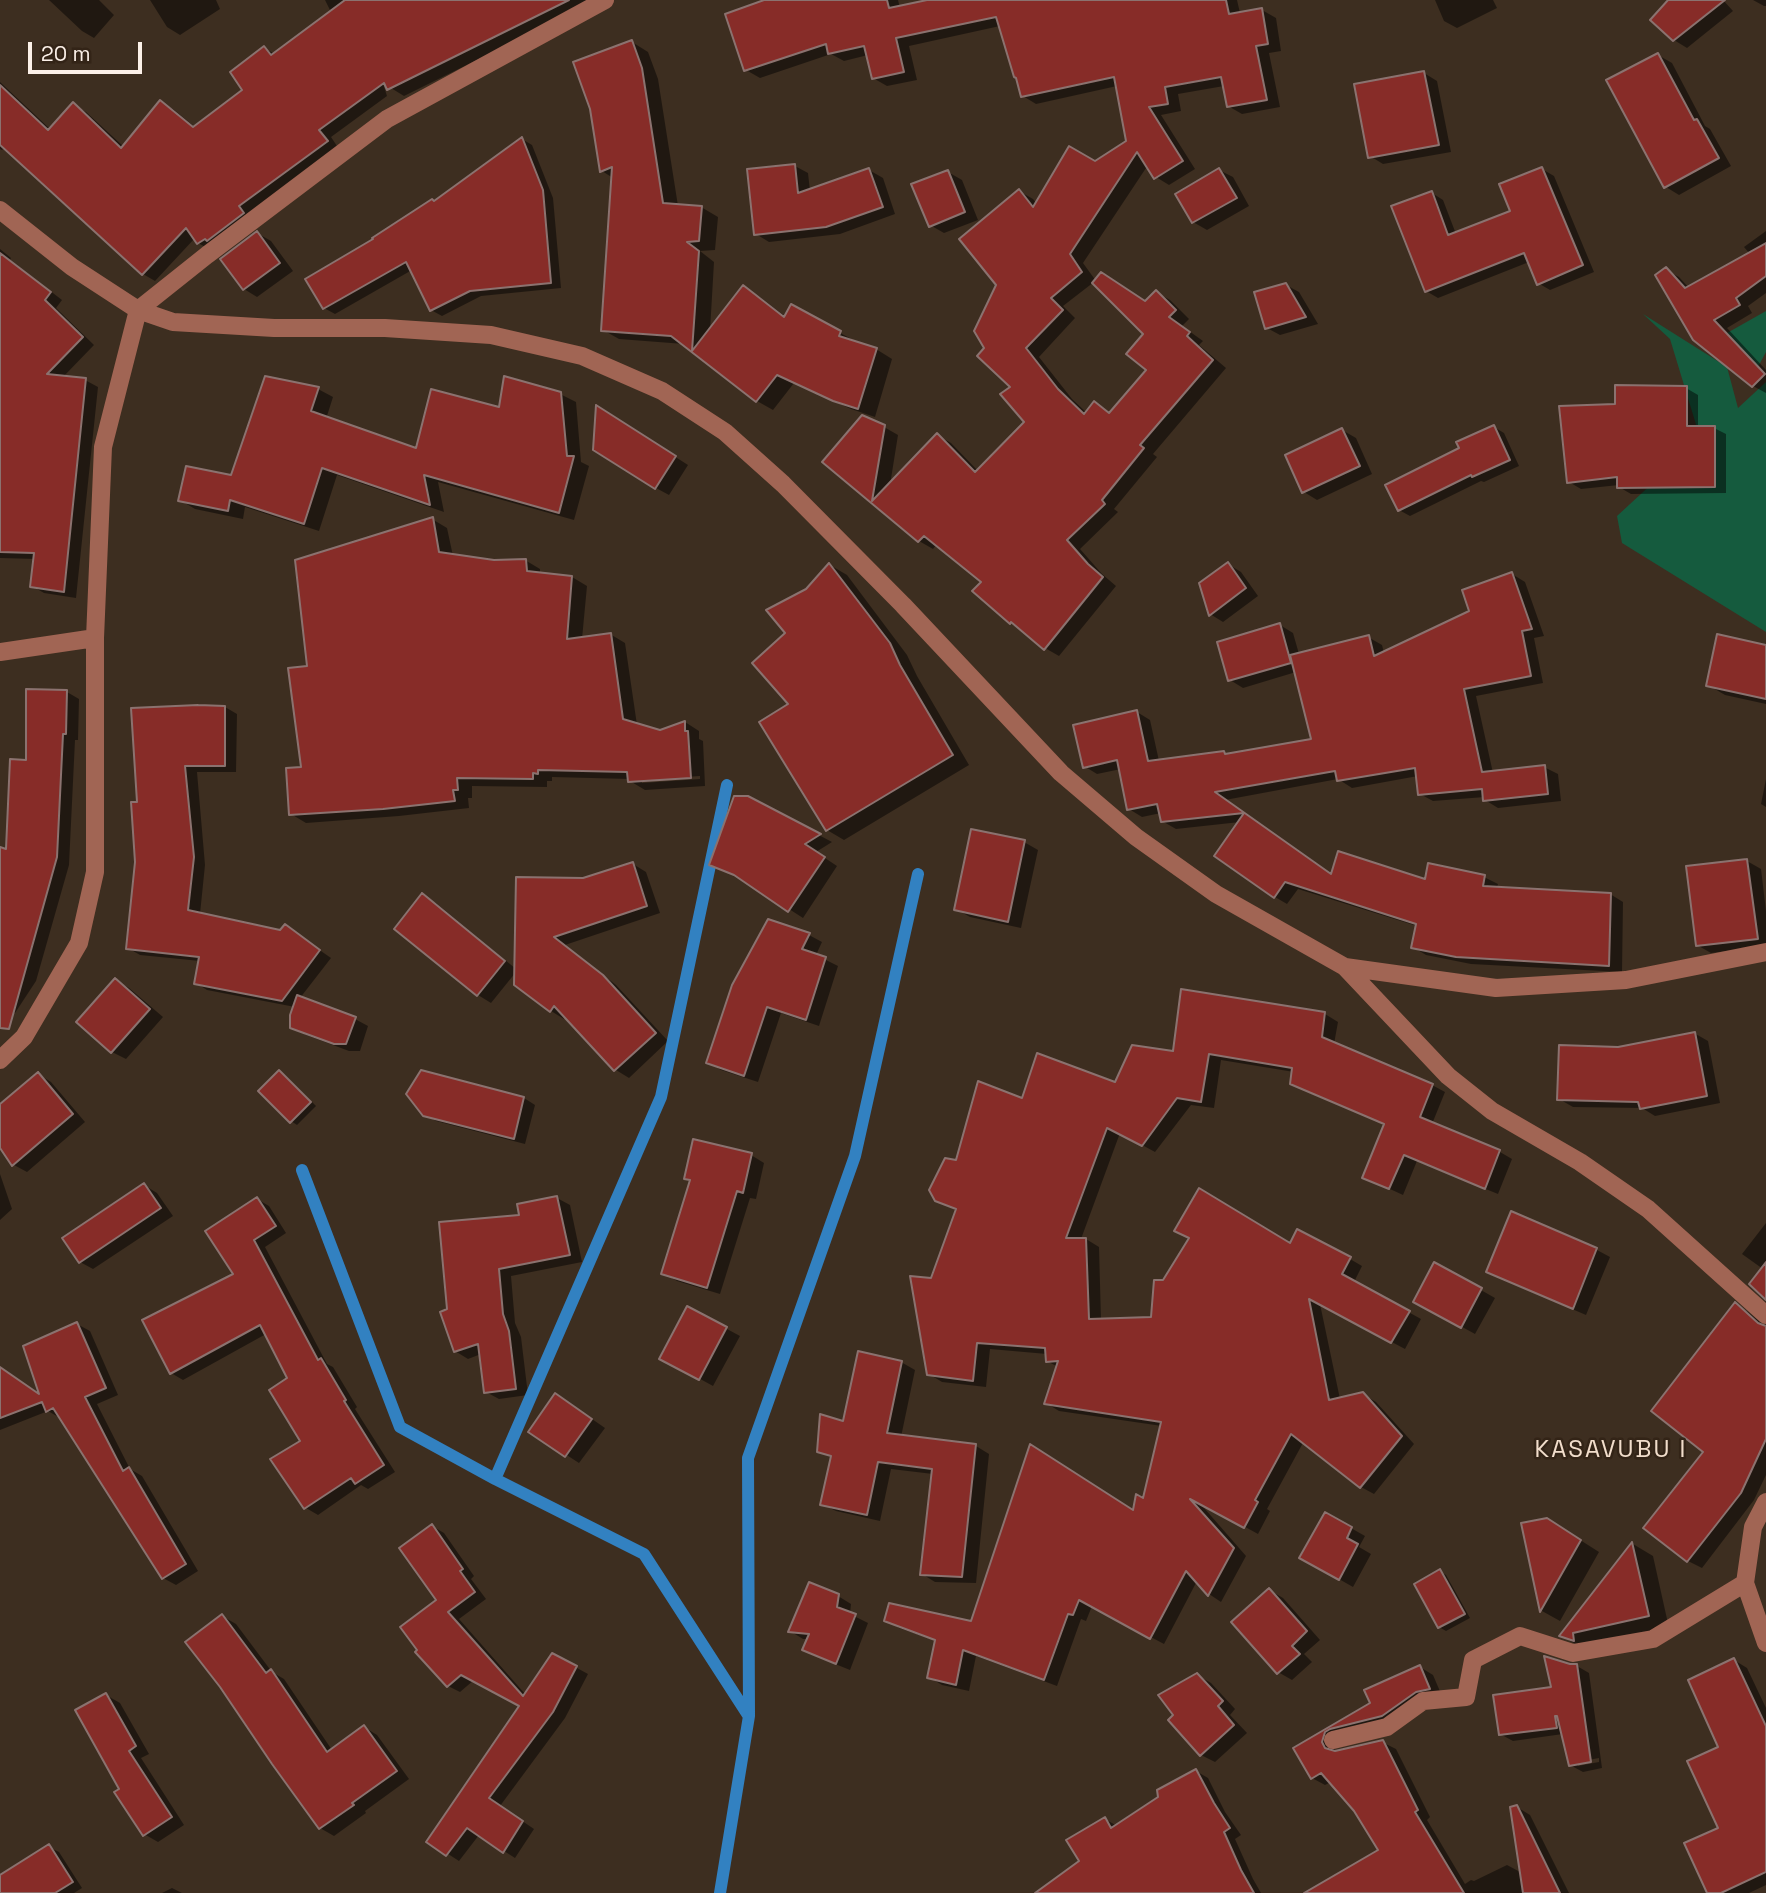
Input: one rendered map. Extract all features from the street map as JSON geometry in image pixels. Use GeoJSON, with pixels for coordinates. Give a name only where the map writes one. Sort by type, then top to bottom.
{"type":"FeatureCollection","features":[{"type":"Feature","properties":{"kind":"street"},"geometry":{"type":"LineString","coordinates":[[0,1060],[24,1037],[79,943],[95,872],[95,638],[103,447],[138,310],[387,119],[605,0]]}},
{"type":"Feature","properties":{"kind":"street"},"geometry":{"type":"LineString","coordinates":[[0,210],[72,267],[138,310],[173,322],[274,328],[385,328],[491,335],[582,356],[662,391],[725,432],[783,484],[903,605],[1061,773],[1136,836],[1216,894],[1345,967],[1448,1076],[1492,1111],[1580,1162],[1648,1209],[1766,1315]]}},
{"type":"Feature","properties":{"kind":"street"},"geometry":{"type":"LineString","coordinates":[[0,652],[95,638]]}},
{"type":"Feature","properties":{"kind":"street"},"geometry":{"type":"LineString","coordinates":[[1345,967],[1496,988],[1626,980],[1766,951]]}},
{"type":"Feature","properties":{"kind":"street"},"geometry":{"type":"LineString","coordinates":[[1766,1502],[1753,1527],[1745,1583],[1766,1643]]}},
{"type":"Feature","properties":{"kind":"street"},"geometry":{"type":"LineString","coordinates":[[1333,1740],[1387,1727],[1423,1701],[1466,1697],[1473,1660],[1520,1636],[1573,1653],[1653,1639],[1745,1583]]}},
{"type":"Feature","properties":{"kind":"green space"},"geometry":{"type":"Polygon","coordinates":[[[1766,311],[1766,352],[1751,373],[1727,333],[1766,311]]]}},
{"type":"Feature","properties":{"kind":"green space"},"geometry":{"type":"Polygon","coordinates":[[[1643,314],[1727,367],[1738,408],[1766,382],[1766,632],[1622,543],[1617,516],[1656,480],[1715,487],[1670,339],[1643,314]]]}},
{"type":"Feature","properties":{"kind":"building"},"geometry":{"type":"Polygon","coordinates":[[[345,0],[569,0],[387,90],[384,83],[319,130],[328,141],[239,206],[244,213],[207,241],[205,239],[197,244],[186,228],[142,275],[0,145],[0,85],[48,130],[73,102],[121,148],[160,100],[193,127],[242,90],[230,72],[264,46],[271,55],[345,0]]]}},
{"type":"Feature","properties":{"kind":"building"},"geometry":{"type":"Polygon","coordinates":[[[764,0],[887,0],[889,8],[927,0],[1226,0],[1229,14],[1262,8],[1268,44],[1256,46],[1267,100],[1227,107],[1221,77],[1165,87],[1168,104],[1149,107],[1183,161],[1154,179],[1137,152],[1070,254],[1082,272],[1051,298],[1063,310],[1026,348],[1058,389],[1084,414],[1094,401],[1109,413],[1146,370],[1126,354],[1143,334],[1092,283],[1101,272],[1145,301],[1156,290],[1176,310],[1169,317],[1190,332],[1187,336],[1213,360],[1140,445],[1144,448],[1102,500],[1105,504],[1067,540],[1103,577],[1044,650],[972,591],[981,582],[924,536],[918,542],[822,462],[862,415],[885,425],[872,501],[937,433],[975,472],[1024,422],[1000,394],[1010,387],[977,356],[984,348],[974,331],[996,285],[959,239],[1019,189],[1033,207],[1069,146],[1095,161],[1126,141],[1114,77],[1021,97],[996,17],[896,38],[904,72],[872,79],[864,46],[828,54],[826,44],[744,71],[725,14],[764,0]]]}},
{"type":"Feature","properties":{"kind":"building"},"geometry":{"type":"Polygon","coordinates":[[[1668,0],[1725,0],[1673,41],[1650,20],[1668,0]]]}},
{"type":"Feature","properties":{"kind":"building"},"geometry":{"type":"Polygon","coordinates":[[[632,40],[642,68],[663,203],[702,206],[699,241],[687,242],[699,251],[692,351],[743,285],[784,317],[791,304],[841,331],[839,336],[877,348],[858,409],[833,401],[777,375],[756,402],[671,336],[601,331],[612,167],[600,172],[590,109],[573,62],[632,40]]]}},
{"type":"Feature","properties":{"kind":"building"},"geometry":{"type":"Polygon","coordinates":[[[1658,53],[1694,120],[1697,119],[1719,158],[1664,188],[1606,80],[1658,53]]]}},
{"type":"Feature","properties":{"kind":"building"},"geometry":{"type":"Polygon","coordinates":[[[1424,71],[1439,145],[1368,158],[1354,84],[1424,71]]]}},
{"type":"Feature","properties":{"kind":"building"},"geometry":{"type":"Polygon","coordinates":[[[522,137],[543,190],[551,283],[470,291],[430,311],[406,262],[323,309],[305,279],[373,239],[432,199],[434,201],[522,137]]]}},
{"type":"Feature","properties":{"kind":"building"},"geometry":{"type":"Polygon","coordinates":[[[795,164],[798,193],[869,168],[883,207],[826,227],[754,235],[747,169],[795,164]]]}},
{"type":"Feature","properties":{"kind":"building"},"geometry":{"type":"Polygon","coordinates":[[[1542,167],[1583,265],[1537,285],[1524,253],[1425,292],[1391,206],[1432,191],[1448,235],[1510,211],[1499,184],[1542,167]]]}},
{"type":"Feature","properties":{"kind":"building"},"geometry":{"type":"Polygon","coordinates":[[[1219,168],[1237,198],[1192,223],[1175,194],[1219,168]]]}},
{"type":"Feature","properties":{"kind":"building"},"geometry":{"type":"Polygon","coordinates":[[[948,170],[965,212],[929,227],[911,184],[948,170]]]}},
{"type":"Feature","properties":{"kind":"building"},"geometry":{"type":"Polygon","coordinates":[[[257,231],[280,263],[243,290],[220,259],[257,231]]]}},
{"type":"Feature","properties":{"kind":"building"},"geometry":{"type":"Polygon","coordinates":[[[1766,243],[1766,276],[1736,298],[1740,305],[1714,320],[1765,374],[1752,387],[1693,340],[1655,275],[1666,267],[1685,288],[1766,243]]]}},
{"type":"Feature","properties":{"kind":"building"},"geometry":{"type":"Polygon","coordinates":[[[0,253],[51,292],[45,300],[83,337],[47,374],[86,378],[64,592],[30,587],[34,553],[0,552],[0,253]]]}},
{"type":"Feature","properties":{"kind":"building"},"geometry":{"type":"Polygon","coordinates":[[[1286,283],[1306,317],[1265,329],[1254,292],[1286,283]]]}},
{"type":"Feature","properties":{"kind":"building"},"geometry":{"type":"Polygon","coordinates":[[[265,376],[319,387],[311,411],[416,448],[431,389],[499,407],[504,376],[561,392],[567,456],[574,456],[559,513],[424,475],[430,505],[322,468],[304,524],[230,500],[228,511],[178,501],[186,466],[231,475],[265,376]]]}},
{"type":"Feature","properties":{"kind":"building"},"geometry":{"type":"Polygon","coordinates":[[[1615,385],[1687,386],[1687,426],[1715,426],[1715,487],[1617,488],[1617,477],[1567,483],[1559,406],[1615,404],[1615,385]]]}},
{"type":"Feature","properties":{"kind":"building"},"geometry":{"type":"Polygon","coordinates":[[[596,405],[676,456],[655,489],[593,450],[596,405]]]}},
{"type":"Feature","properties":{"kind":"building"},"geometry":{"type":"Polygon","coordinates":[[[1494,425],[1510,460],[1472,477],[1471,475],[1398,511],[1385,485],[1459,448],[1456,442],[1494,425]]]}},
{"type":"Feature","properties":{"kind":"building"},"geometry":{"type":"Polygon","coordinates":[[[1342,428],[1360,466],[1302,493],[1285,455],[1342,428]]]}},
{"type":"Feature","properties":{"kind":"building"},"geometry":{"type":"Polygon","coordinates":[[[433,517],[439,552],[494,560],[526,559],[527,571],[572,576],[567,639],[611,633],[623,719],[660,730],[685,721],[691,778],[628,782],[627,772],[538,770],[538,774],[533,773],[533,779],[457,778],[458,790],[453,790],[455,801],[289,815],[286,768],[301,767],[288,668],[307,666],[295,560],[433,517]]]}},
{"type":"Feature","properties":{"kind":"building"},"geometry":{"type":"Polygon","coordinates":[[[1228,562],[1246,588],[1209,616],[1199,583],[1228,562]]]}},
{"type":"Feature","properties":{"kind":"building"},"geometry":{"type":"Polygon","coordinates":[[[829,563],[890,643],[953,755],[826,831],[759,722],[788,704],[752,663],[785,633],[766,610],[806,589],[829,563]]]}},
{"type":"Feature","properties":{"kind":"building"},"geometry":{"type":"Polygon","coordinates":[[[1512,572],[1532,629],[1522,631],[1531,676],[1464,689],[1482,772],[1545,765],[1548,794],[1483,801],[1482,789],[1418,795],[1415,768],[1337,781],[1335,771],[1215,792],[1331,874],[1338,851],[1425,879],[1428,863],[1485,875],[1483,886],[1611,893],[1609,966],[1456,957],[1411,948],[1416,924],[1285,882],[1274,898],[1214,856],[1244,813],[1161,822],[1157,804],[1127,810],[1117,760],[1083,768],[1073,725],[1137,710],[1148,761],[1224,751],[1225,754],[1311,739],[1290,655],[1369,635],[1374,656],[1469,611],[1462,590],[1512,572]]]}},
{"type":"Feature","properties":{"kind":"building"},"geometry":{"type":"Polygon","coordinates":[[[1280,623],[1291,663],[1228,681],[1217,642],[1280,623]]]}},
{"type":"Feature","properties":{"kind":"building"},"geometry":{"type":"Polygon","coordinates":[[[1717,634],[1766,645],[1766,699],[1706,686],[1717,634]]]}},
{"type":"Feature","properties":{"kind":"building"},"geometry":{"type":"Polygon","coordinates":[[[26,689],[67,690],[66,734],[63,734],[57,857],[9,1029],[0,1028],[0,847],[6,849],[10,759],[26,760],[26,689]]]}},
{"type":"Feature","properties":{"kind":"building"},"geometry":{"type":"Polygon","coordinates":[[[225,706],[225,766],[185,766],[194,857],[188,910],[280,930],[285,924],[320,950],[282,1001],[194,984],[199,957],[126,949],[135,862],[131,802],[137,802],[131,708],[225,706]]]}},
{"type":"Feature","properties":{"kind":"building"},"geometry":{"type":"Polygon","coordinates":[[[734,796],[748,796],[821,834],[805,844],[825,857],[788,912],[734,875],[709,865],[734,796]]]}},
{"type":"Feature","properties":{"kind":"building"},"geometry":{"type":"Polygon","coordinates":[[[971,829],[1025,840],[1008,922],[954,910],[971,829]]]}},
{"type":"Feature","properties":{"kind":"building"},"geometry":{"type":"Polygon","coordinates":[[[1747,859],[1758,939],[1696,946],[1686,866],[1747,859]]]}},
{"type":"Feature","properties":{"kind":"building"},"geometry":{"type":"Polygon","coordinates":[[[633,862],[647,906],[554,937],[603,975],[656,1033],[614,1071],[554,1006],[550,1012],[514,985],[516,877],[583,878],[633,862]]]}},
{"type":"Feature","properties":{"kind":"building"},"geometry":{"type":"Polygon","coordinates":[[[422,893],[505,961],[477,996],[394,929],[422,893]]]}},
{"type":"Feature","properties":{"kind":"building"},"geometry":{"type":"Polygon","coordinates":[[[768,919],[810,933],[802,949],[826,957],[806,1020],[767,1007],[744,1076],[706,1063],[732,985],[768,919]]]}},
{"type":"Feature","properties":{"kind":"building"},"geometry":{"type":"Polygon","coordinates":[[[115,978],[150,1009],[111,1053],[76,1022],[115,978]]]}},
{"type":"Feature","properties":{"kind":"building"},"geometry":{"type":"Polygon","coordinates":[[[1181,989],[1325,1012],[1322,1037],[1433,1084],[1420,1117],[1500,1150],[1485,1189],[1404,1155],[1389,1189],[1362,1178],[1384,1124],[1290,1084],[1292,1068],[1209,1054],[1201,1102],[1177,1098],[1142,1146],[1107,1128],[1066,1238],[1086,1238],[1089,1319],[1151,1317],[1154,1280],[1163,1280],[1189,1238],[1174,1231],[1199,1188],[1290,1243],[1297,1229],[1351,1257],[1342,1274],[1410,1311],[1391,1343],[1309,1299],[1329,1400],[1363,1392],[1402,1436],[1360,1488],[1291,1434],[1255,1500],[1258,1502],[1244,1528],[1190,1499],[1234,1548],[1208,1596],[1186,1571],[1150,1639],[1079,1600],[1073,1615],[1068,1614],[1044,1680],[963,1650],[956,1685],[927,1678],[935,1640],[884,1621],[889,1603],[971,1621],[1030,1444],[1133,1510],[1136,1494],[1143,1498],[1161,1422],[1044,1404],[1058,1361],[1046,1362],[1045,1348],[977,1343],[973,1381],[927,1375],[910,1276],[931,1278],[956,1209],[935,1201],[929,1190],[945,1158],[956,1160],[978,1081],[1022,1098],[1037,1053],[1115,1082],[1132,1045],[1173,1051],[1181,989]]]}},
{"type":"Feature","properties":{"kind":"building"},"geometry":{"type":"Polygon","coordinates":[[[297,995],[356,1017],[346,1044],[334,1044],[290,1028],[290,1015],[297,995]]]}},
{"type":"Feature","properties":{"kind":"building"},"geometry":{"type":"Polygon","coordinates":[[[1695,1032],[1707,1096],[1640,1109],[1638,1102],[1557,1100],[1559,1045],[1618,1047],[1695,1032]]]}},
{"type":"Feature","properties":{"kind":"building"},"geometry":{"type":"Polygon","coordinates":[[[279,1070],[311,1102],[290,1123],[258,1091],[279,1070]]]}},
{"type":"Feature","properties":{"kind":"building"},"geometry":{"type":"Polygon","coordinates":[[[421,1070],[524,1097],[514,1139],[423,1116],[406,1094],[421,1070]]]}},
{"type":"Feature","properties":{"kind":"building"},"geometry":{"type":"Polygon","coordinates":[[[38,1072],[73,1114],[12,1166],[0,1148],[0,1104],[38,1072]]]}},
{"type":"Feature","properties":{"kind":"building"},"geometry":{"type":"Polygon","coordinates":[[[693,1139],[752,1153],[743,1193],[737,1191],[707,1288],[661,1274],[690,1180],[684,1179],[693,1139]]]}},
{"type":"Feature","properties":{"kind":"building"},"geometry":{"type":"Polygon","coordinates":[[[144,1183],[161,1208],[79,1263],[62,1238],[144,1183]]]}},
{"type":"Feature","properties":{"kind":"building"},"geometry":{"type":"Polygon","coordinates":[[[557,1196],[570,1255],[499,1269],[503,1314],[509,1331],[516,1389],[484,1393],[478,1344],[454,1352],[440,1312],[447,1309],[439,1222],[519,1215],[517,1204],[557,1196]]]}},
{"type":"Feature","properties":{"kind":"building"},"geometry":{"type":"Polygon","coordinates":[[[257,1197],[276,1226],[254,1240],[318,1360],[321,1358],[384,1465],[355,1484],[351,1478],[304,1509],[270,1459],[300,1441],[269,1390],[287,1378],[260,1325],[170,1374],[142,1320],[233,1274],[205,1231],[257,1197]]]}},
{"type":"Feature","properties":{"kind":"building"},"geometry":{"type":"Polygon","coordinates":[[[1511,1211],[1597,1248],[1573,1309],[1486,1272],[1511,1211]]]}},
{"type":"Feature","properties":{"kind":"building"},"geometry":{"type":"Polygon","coordinates":[[[1434,1262],[1482,1288],[1461,1328],[1413,1302],[1434,1262]]]}},
{"type":"Feature","properties":{"kind":"building"},"geometry":{"type":"Polygon","coordinates":[[[1766,1262],[1766,1300],[1749,1284],[1766,1262]]]}},
{"type":"Feature","properties":{"kind":"building"},"geometry":{"type":"Polygon","coordinates":[[[1735,1302],[1758,1323],[1766,1326],[1766,1439],[1741,1493],[1687,1562],[1643,1528],[1703,1452],[1651,1411],[1735,1302]]]}},
{"type":"Feature","properties":{"kind":"building"},"geometry":{"type":"Polygon","coordinates":[[[687,1306],[727,1327],[699,1380],[659,1359],[687,1306]]]}},
{"type":"Feature","properties":{"kind":"building"},"geometry":{"type":"Polygon","coordinates":[[[77,1322],[106,1388],[85,1397],[123,1471],[129,1467],[186,1564],[162,1579],[53,1408],[46,1412],[42,1402],[0,1418],[0,1367],[39,1394],[23,1346],[77,1322]]]}},
{"type":"Feature","properties":{"kind":"building"},"geometry":{"type":"Polygon","coordinates":[[[858,1351],[902,1361],[887,1433],[976,1444],[962,1577],[920,1575],[932,1469],[878,1462],[867,1515],[820,1505],[831,1456],[817,1452],[820,1414],[843,1421],[858,1351]]]}},
{"type":"Feature","properties":{"kind":"building"},"geometry":{"type":"Polygon","coordinates":[[[555,1393],[592,1419],[565,1457],[528,1432],[555,1393]]]}},
{"type":"Feature","properties":{"kind":"building"},"geometry":{"type":"Polygon","coordinates":[[[1325,1512],[1352,1527],[1347,1538],[1358,1544],[1339,1580],[1299,1558],[1325,1512]]]}},
{"type":"Feature","properties":{"kind":"building"},"geometry":{"type":"Polygon","coordinates":[[[1547,1518],[1581,1540],[1540,1612],[1521,1523],[1547,1518]]]}},
{"type":"Feature","properties":{"kind":"building"},"geometry":{"type":"Polygon","coordinates":[[[432,1524],[463,1569],[460,1571],[475,1592],[448,1612],[523,1696],[552,1653],[577,1666],[553,1712],[489,1798],[523,1821],[503,1853],[467,1828],[446,1856],[426,1842],[519,1706],[461,1675],[447,1687],[415,1652],[417,1650],[400,1627],[436,1600],[399,1548],[432,1524]]]}},
{"type":"Feature","properties":{"kind":"building"},"geometry":{"type":"Polygon","coordinates":[[[1632,1542],[1649,1616],[1573,1633],[1574,1641],[1559,1636],[1632,1542]]]}},
{"type":"Feature","properties":{"kind":"building"},"geometry":{"type":"Polygon","coordinates":[[[1440,1569],[1465,1614],[1438,1628],[1414,1584],[1440,1569]]]}},
{"type":"Feature","properties":{"kind":"building"},"geometry":{"type":"Polygon","coordinates":[[[809,1582],[839,1594],[837,1607],[856,1614],[836,1664],[802,1650],[809,1634],[788,1632],[809,1582]]]}},
{"type":"Feature","properties":{"kind":"building"},"geometry":{"type":"Polygon","coordinates":[[[1269,1588],[1307,1631],[1292,1646],[1300,1654],[1277,1674],[1231,1622],[1269,1588]]]}},
{"type":"Feature","properties":{"kind":"building"},"geometry":{"type":"Polygon","coordinates":[[[222,1614],[266,1673],[271,1669],[327,1752],[364,1725],[397,1771],[319,1829],[220,1687],[185,1642],[222,1614]]]}},
{"type":"Feature","properties":{"kind":"building"},"geometry":{"type":"Polygon","coordinates":[[[1544,1656],[1577,1664],[1591,1762],[1569,1766],[1557,1716],[1557,1728],[1499,1735],[1493,1695],[1551,1687],[1544,1656]]]}},
{"type":"Feature","properties":{"kind":"building"},"geometry":{"type":"Polygon","coordinates":[[[1734,1658],[1766,1726],[1766,1872],[1721,1893],[1707,1893],[1684,1843],[1718,1828],[1687,1761],[1718,1747],[1688,1680],[1734,1658]]]}},
{"type":"Feature","properties":{"kind":"building"},"geometry":{"type":"Polygon","coordinates":[[[1420,1665],[1430,1689],[1416,1692],[1382,1716],[1330,1729],[1325,1732],[1322,1742],[1325,1748],[1335,1751],[1383,1740],[1418,1810],[1415,1812],[1464,1893],[1304,1893],[1378,1850],[1354,1811],[1321,1773],[1311,1779],[1293,1748],[1370,1703],[1364,1690],[1420,1665]]]}},
{"type":"Feature","properties":{"kind":"building"},"geometry":{"type":"Polygon","coordinates":[[[1197,1673],[1223,1701],[1218,1706],[1234,1725],[1200,1756],[1168,1720],[1173,1715],[1158,1695],[1197,1673]]]}},
{"type":"Feature","properties":{"kind":"building"},"geometry":{"type":"Polygon","coordinates":[[[106,1693],[136,1746],[129,1751],[172,1817],[143,1836],[114,1792],[119,1789],[75,1710],[106,1693]]]}},
{"type":"Feature","properties":{"kind":"building"},"geometry":{"type":"Polygon","coordinates":[[[1196,1769],[1230,1828],[1224,1832],[1254,1893],[1035,1893],[1079,1861],[1066,1840],[1105,1817],[1111,1828],[1158,1797],[1157,1790],[1196,1769]]]}},
{"type":"Feature","properties":{"kind":"building"},"geometry":{"type":"Polygon","coordinates":[[[1517,1805],[1560,1893],[1523,1893],[1510,1807],[1517,1805]]]}},
{"type":"Feature","properties":{"kind":"building"},"geometry":{"type":"Polygon","coordinates":[[[49,1844],[73,1882],[55,1893],[0,1893],[0,1875],[49,1844]]]}},
{"type":"Feature","properties":{"kind":"waterway"},"geometry":{"type":"LineString","coordinates":[[495,1479],[661,1097],[727,785]]}},
{"type":"Feature","properties":{"kind":"waterway"},"geometry":{"type":"LineString","coordinates":[[720,1893],[749,1716],[748,1458],[855,1156],[918,874]]}},
{"type":"Feature","properties":{"kind":"waterway"},"geometry":{"type":"LineString","coordinates":[[302,1170],[400,1427],[495,1479],[644,1554],[748,1715]]}},
{"type":"Feature","properties":{"kind":"district","name":"KASAVUBU I"},"geometry":{"type":"Point","coordinates":[1611,1450]}}]}
